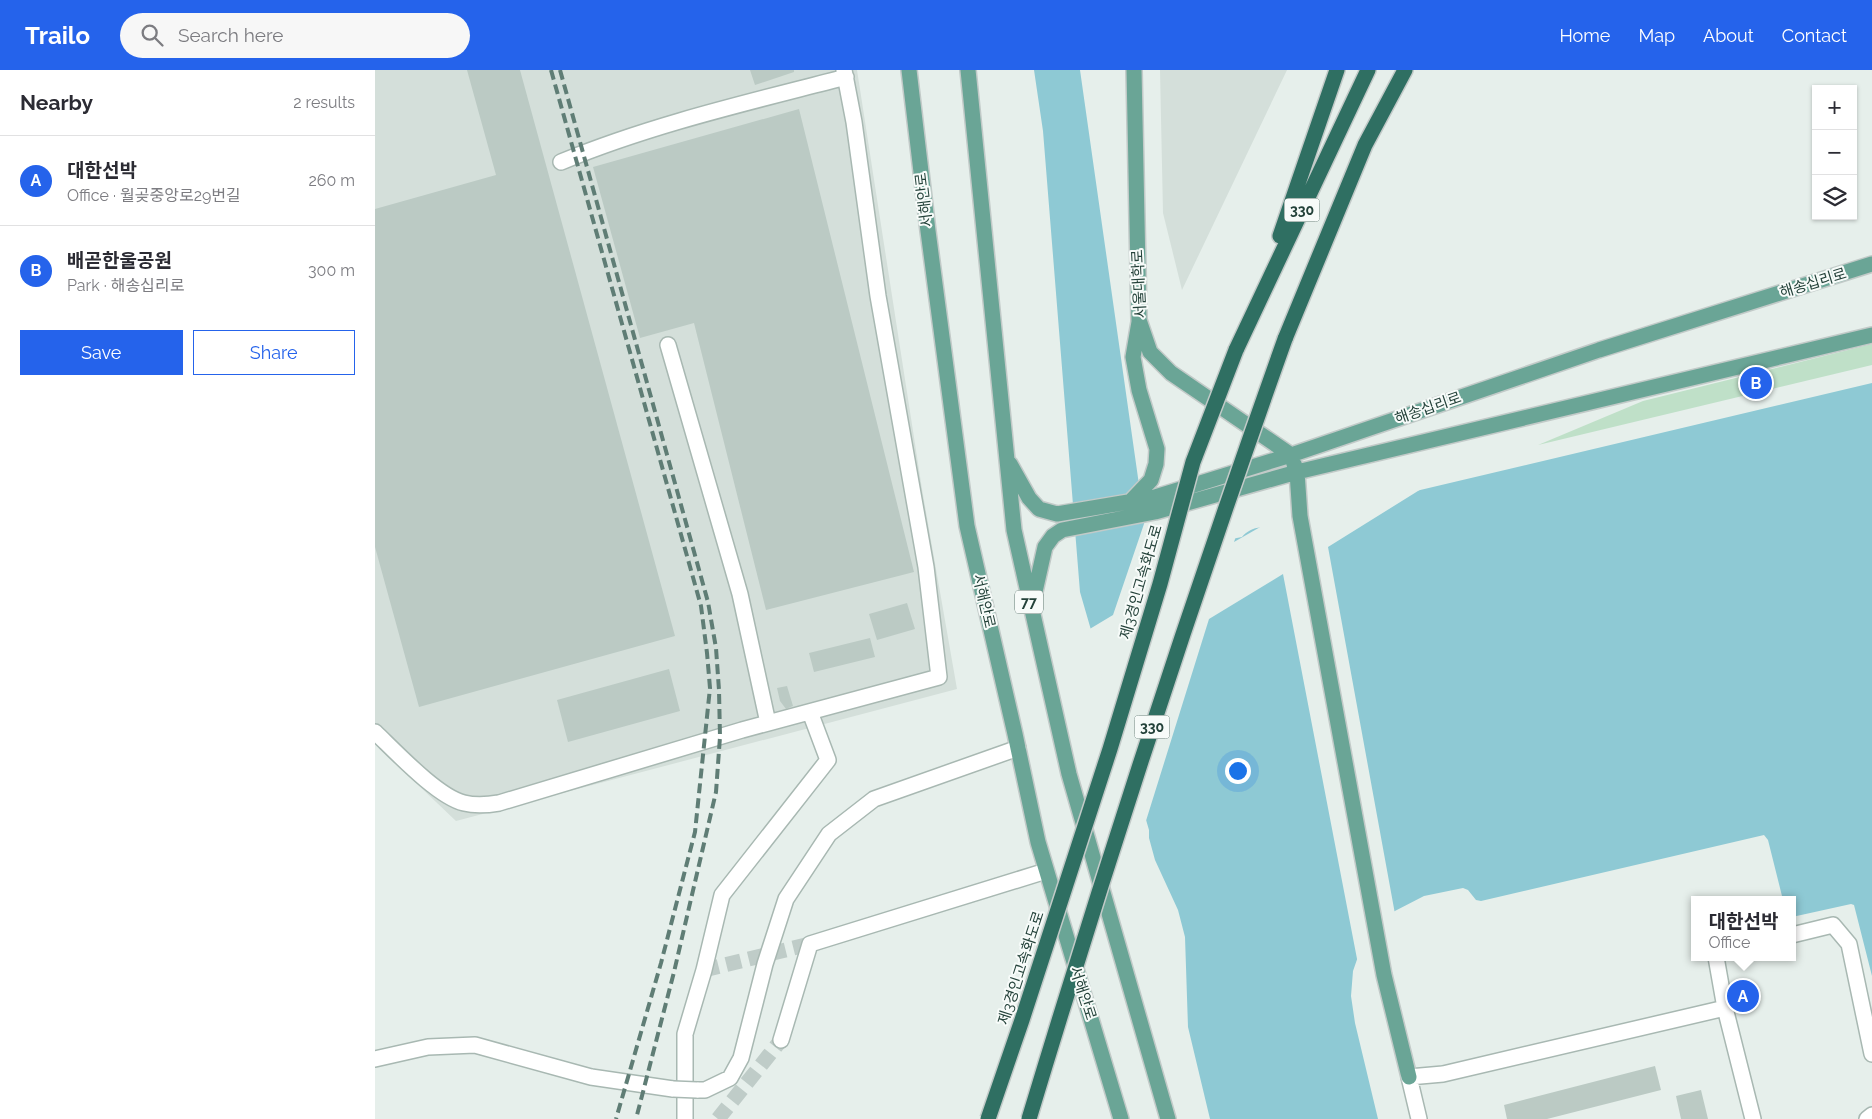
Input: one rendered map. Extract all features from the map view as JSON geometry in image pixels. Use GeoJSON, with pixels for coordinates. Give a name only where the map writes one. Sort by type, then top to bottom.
{"type":"FeatureCollection","features":[{"type":"Feature","properties":{"kind":"highway"},"geometry":{"type":"LineString","coordinates":[[1253,314],[1337,70]]}},
{"type":"Feature","properties":{"kind":"highway","name":"제3경인고속화도로"},"geometry":{"type":"LineString","coordinates":[[988,1119],[1023,1020],[1110,749],[1160,584],[1193,462],[1253,314],[1368,70]]}},
{"type":"Feature","properties":{"kind":"highway","name":"330"},"geometry":{"type":"LineString","coordinates":[[1029,1119],[1147,742],[1238,471],[1285,339],[1365,145],[1405,70]]}},
{"type":"Feature","properties":{"kind":"main road","name":"서해안로"},"geometry":{"type":"LineString","coordinates":[[909,70],[967,526],[1038,842],[1121,1119]]}},
{"type":"Feature","properties":{"kind":"main road","name":"77"},"geometry":{"type":"LineString","coordinates":[[968,70],[1014,530],[1069,774],[1168,1119]]}},
{"type":"Feature","properties":{"kind":"main road","name":"서울대학로"},"geometry":{"type":"LineString","coordinates":[[1134,70],[1139,320],[1150,352],[1171,373],[1291,455]]}},
{"type":"Feature","properties":{"kind":"main road","name":"해송십리로"},"geometry":{"type":"LineString","coordinates":[[1007,458],[1029,498],[1039,509],[1057,514],[1153,498],[1291,455],[1599,350],[1872,264]]}},
{"type":"Feature","properties":{"kind":"main road"},"geometry":{"type":"LineString","coordinates":[[1130,502],[1151,480],[1156,464],[1157,449],[1139,390],[1133,357],[1139,320]]}},
{"type":"Feature","properties":{"kind":"main road","name":"해송십리로"},"geometry":{"type":"LineString","coordinates":[[1031,611],[1045,548],[1053,536],[1062,530],[1155,512],[1297,472],[1872,335]]}},
{"type":"Feature","properties":{"kind":"main road"},"geometry":{"type":"LineString","coordinates":[[1291,455],[1297,472],[1300,516],[1384,975],[1409,1077]]}},
{"type":"Feature","properties":{"kind":"street"},"geometry":{"type":"LineString","coordinates":[[375,732],[441,792],[462,803],[479,806],[499,803],[768,723],[939,677],[926,567],[878,296],[854,122],[845,73],[603,145],[561,162]]}},
{"type":"Feature","properties":{"kind":"street"},"geometry":{"type":"LineString","coordinates":[[668,345],[740,594],[768,723]]}},
{"type":"Feature","properties":{"kind":"street"},"geometry":{"type":"LineString","coordinates":[[685,1119],[685,1034],[704,970],[722,895],[828,760],[810,712]]}},
{"type":"Feature","properties":{"kind":"street"},"geometry":{"type":"LineString","coordinates":[[375,1059],[428,1047],[475,1045],[591,1077],[673,1089],[705,1090],[730,1078],[741,1058],[765,964],[786,899],[829,834],[873,799],[1018,748]]}},
{"type":"Feature","properties":{"kind":"street"},"geometry":{"type":"LineString","coordinates":[[781,1040],[811,944],[1046,872]]}},
{"type":"Feature","properties":{"kind":"street"},"geometry":{"type":"LineString","coordinates":[[1796,934],[1833,925],[1849,944],[1872,1054]]}},
{"type":"Feature","properties":{"kind":"street"},"geometry":{"type":"LineString","coordinates":[[1717,961],[1725,1008],[1753,1119]]}},
{"type":"Feature","properties":{"kind":"street"},"geometry":{"type":"LineString","coordinates":[[1419,1119],[1409,1077],[1443,1074],[1725,1008]]}},
{"type":"Feature","properties":{"kind":"street"},"geometry":{"type":"LineString","coordinates":[[1867,1119],[1872,1116]]}},
{"type":"Feature","properties":{"kind":"shaded area"},"geometry":{"type":"Polygon","coordinates":[[[375,70],[857,70],[922,489],[957,689],[456,821],[375,744],[375,70]]]}},
{"type":"Feature","properties":{"kind":"shaded area"},"geometry":{"type":"Polygon","coordinates":[[[1160,70],[1287,70],[1182,290],[1163,213],[1160,70]]]}},
{"type":"Feature","properties":{"kind":"green space"},"geometry":{"type":"Polygon","coordinates":[[[1872,344],[1872,365],[1538,445],[1643,401],[1872,344]]]}},
{"type":"Feature","properties":{"kind":"water"},"geometry":{"type":"Polygon","coordinates":[[[1034,70],[1080,70],[1149,555],[1242,537],[1251,530],[1264,528],[1275,537],[1292,558],[1314,560],[1361,504],[1872,383],[1872,976],[1854,905],[1851,904],[1796,916],[1796,896],[1782,896],[1768,840],[1764,835],[1481,901],[1476,900],[1468,890],[1463,888],[1424,896],[1391,913],[1361,948],[1353,971],[1351,996],[1355,1023],[1378,1119],[1210,1119],[1188,1027],[1185,937],[1178,910],[1155,860],[1149,838],[1149,830],[1080,592],[1043,131],[1034,70]]]}},
{"type":"Feature","properties":{"kind":"pier"},"geometry":{"type":"Polygon","coordinates":[[[1426,486],[1328,547],[1395,914],[1373,933],[1363,949],[1358,964],[1283,574],[1209,619],[1145,824],[1088,630],[1113,615],[1146,518],[1151,552],[1236,536],[1234,542],[1262,526],[1287,534],[1293,556],[1312,558],[1315,554],[1318,523],[1323,513],[1330,509],[1426,486]]]}},
{"type":"Feature","properties":{"kind":"building"},"geometry":{"type":"Polygon","coordinates":[[[467,70],[520,70],[675,636],[419,707],[375,547],[375,209],[496,175],[467,70]]]}},
{"type":"Feature","properties":{"kind":"building"},"geometry":{"type":"Polygon","coordinates":[[[750,70],[794,70],[794,72],[755,85],[750,70]]]}},
{"type":"Feature","properties":{"kind":"building"},"geometry":{"type":"Polygon","coordinates":[[[799,109],[914,572],[766,610],[694,323],[640,338],[593,167],[799,109]]]}},
{"type":"Feature","properties":{"kind":"building"},"geometry":{"type":"Polygon","coordinates":[[[907,603],[915,629],[877,640],[869,614],[907,603]]]}},
{"type":"Feature","properties":{"kind":"building"},"geometry":{"type":"Polygon","coordinates":[[[870,638],[875,657],[814,672],[809,653],[870,638]]]}},
{"type":"Feature","properties":{"kind":"building"},"geometry":{"type":"Polygon","coordinates":[[[669,669],[680,711],[568,742],[557,700],[669,669]]]}},
{"type":"Feature","properties":{"kind":"building"},"geometry":{"type":"Polygon","coordinates":[[[787,686],[793,706],[786,709],[780,701],[777,688],[787,686]]]}},
{"type":"Feature","properties":{"kind":"building"},"geometry":{"type":"Polygon","coordinates":[[[1655,1066],[1661,1090],[1547,1119],[1507,1119],[1504,1105],[1655,1066]]]}},
{"type":"Feature","properties":{"kind":"building"},"geometry":{"type":"Polygon","coordinates":[[[1701,1090],[1708,1119],[1681,1119],[1676,1096],[1701,1090]]]}},
{"type":"Feature","properties":{"kind":"tunnel"},"geometry":{"type":"LineString","coordinates":[[704,970],[810,944]]}},
{"type":"Feature","properties":{"kind":"tunnel"},"geometry":{"type":"LineString","coordinates":[[718,1119],[781,1040]]}},
{"type":"Feature","properties":{"kind":"railway"},"geometry":{"type":"LineString","coordinates":[[551,70],[701,606],[710,688],[695,832],[661,963],[616,1119]]}},
{"type":"Feature","properties":{"kind":"railway"},"geometry":{"type":"LineString","coordinates":[[560,70],[708,602],[716,648],[720,737],[716,792],[674,972],[636,1119]]}},
{"type":"Feature","properties":{"kind":"place","name":"배곧한울공원"},"geometry":{"type":"Point","coordinates":[1756,383]}},
{"type":"Feature","properties":{"kind":"place","name":"대한선박"},"geometry":{"type":"Point","coordinates":[1743,996]}}]}
